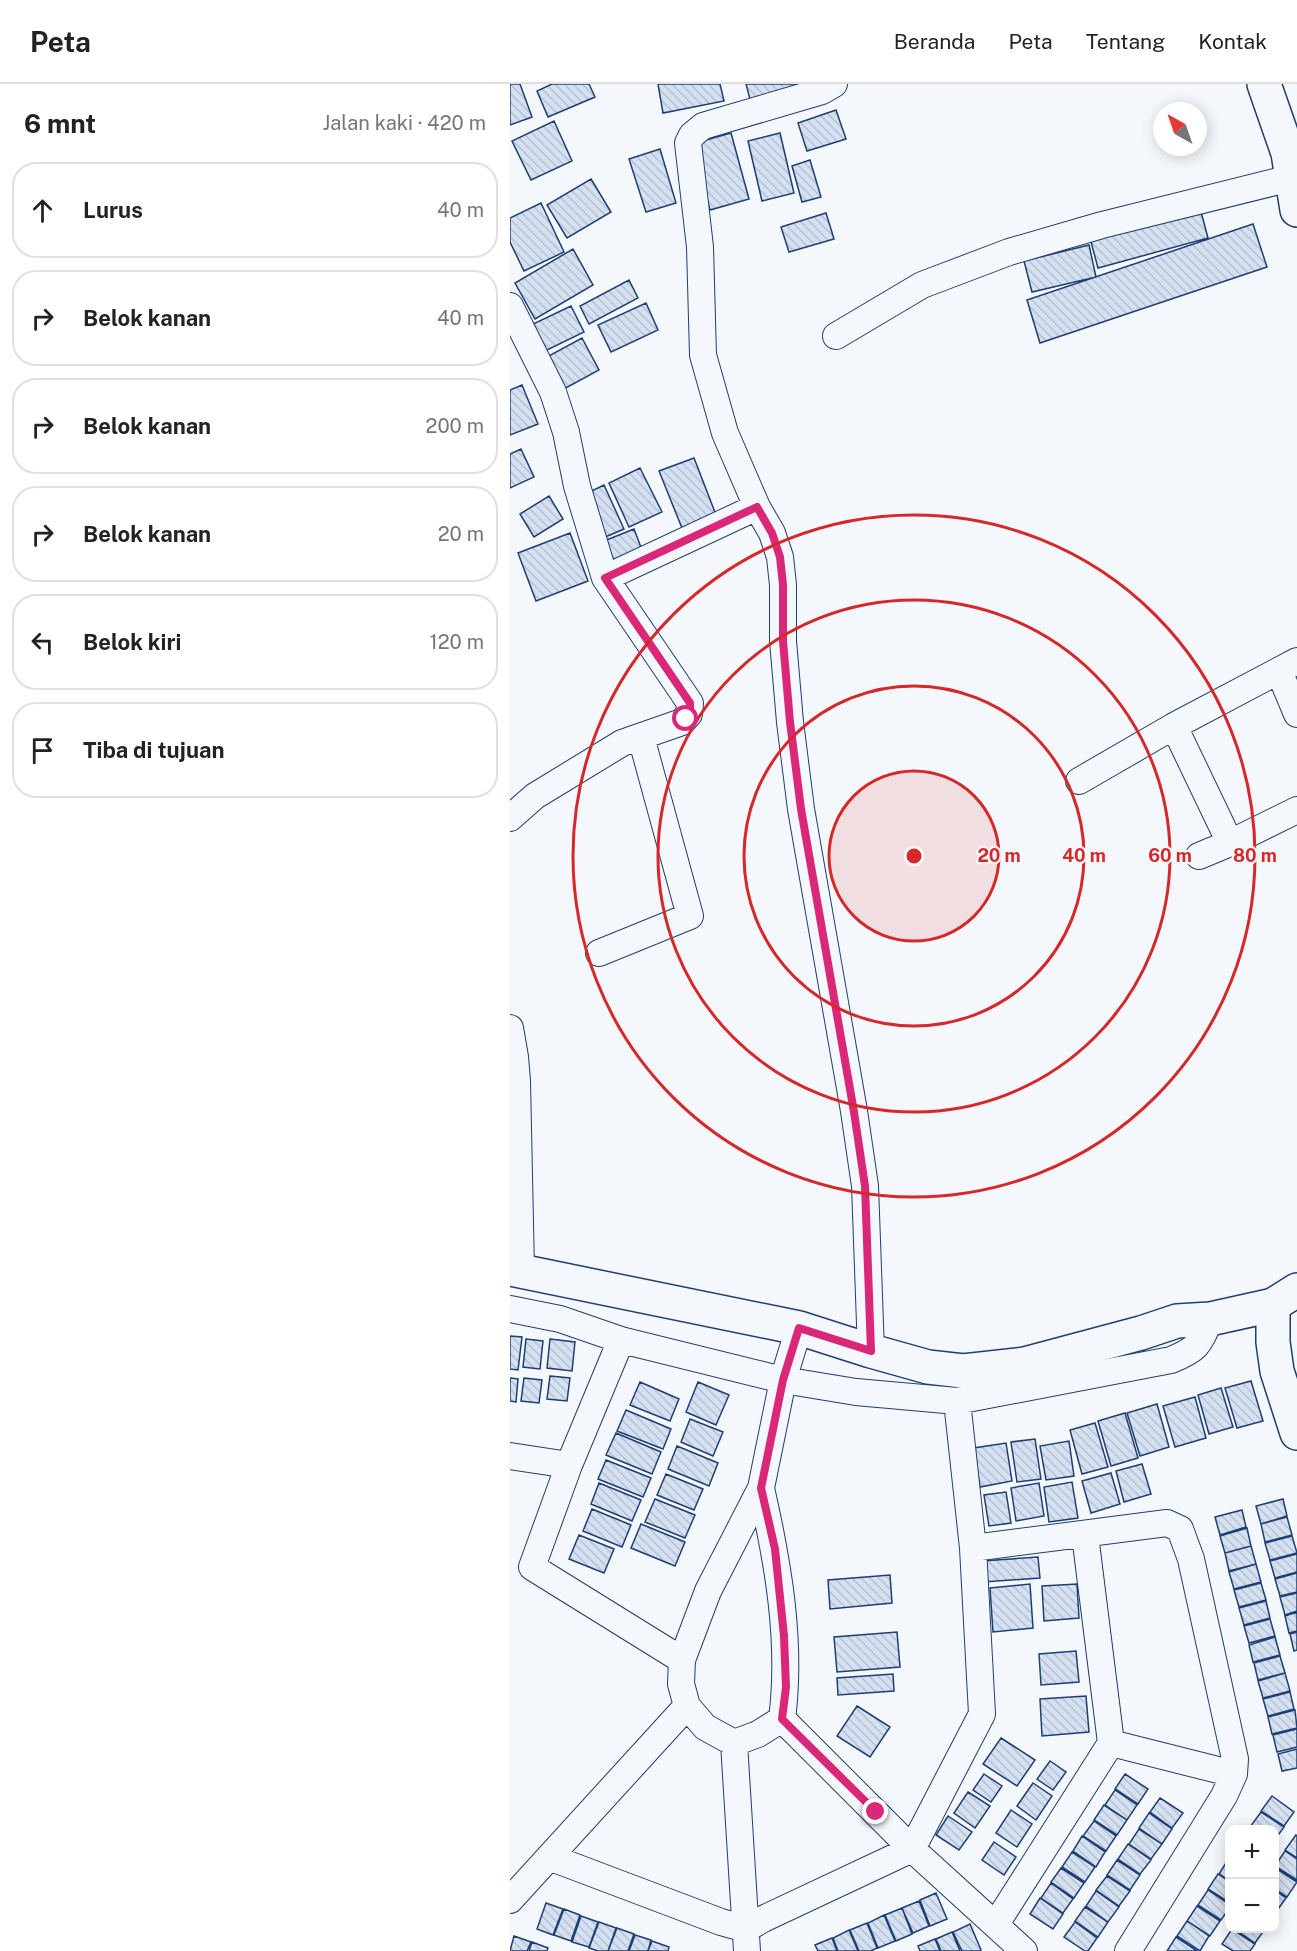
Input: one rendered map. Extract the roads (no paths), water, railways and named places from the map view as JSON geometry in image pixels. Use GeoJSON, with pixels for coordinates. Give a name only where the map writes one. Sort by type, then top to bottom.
{"type":"FeatureCollection","features":[{"type":"Feature","properties":{"kind":"street"},"geometry":{"type":"LineString","coordinates":[[834,84],[822,91],[703,126],[692,135],[688,142],[700,247],[703,355],[725,433],[757,507],[772,533],[780,557],[783,585],[783,641],[801,809],[865,1186],[871,1351]]}},
{"type":"Feature","properties":{"kind":"street"},"geometry":{"type":"LineString","coordinates":[[1264,84],[1292,161],[1297,210]]}},
{"type":"Feature","properties":{"kind":"street"},"geometry":{"type":"LineString","coordinates":[[836,336],[922,285],[1009,252],[1102,225],[1292,161]]}},
{"type":"Feature","properties":{"kind":"street"},"geometry":{"type":"LineString","coordinates":[[510,306],[553,392],[566,432],[577,486],[605,578],[690,703],[689,714],[682,722],[622,743],[545,790],[510,818]]}},
{"type":"Feature","properties":{"kind":"street"},"geometry":{"type":"LineString","coordinates":[[605,578],[757,507]]}},
{"type":"Feature","properties":{"kind":"street"},"geometry":{"type":"LineString","coordinates":[[1079,781],[1174,726],[1288,666],[1297,714]]}},
{"type":"Feature","properties":{"kind":"street"},"geometry":{"type":"LineString","coordinates":[[1174,726],[1230,843]]}},
{"type":"Feature","properties":{"kind":"street"},"geometry":{"type":"LineString","coordinates":[[599,953],[690,916],[641,737]]}},
{"type":"Feature","properties":{"kind":"street"},"geometry":{"type":"LineString","coordinates":[[1199,856],[1297,810]]}},
{"type":"Feature","properties":{"kind":"street"},"geometry":{"type":"LineString","coordinates":[[510,1028],[517,1081],[516,1269],[799,1328],[928,1367],[963,1371],[1025,1364],[1177,1321],[1210,1319],[1285,1297]]}},
{"type":"Feature","properties":{"kind":"street"},"geometry":{"type":"LineString","coordinates":[[1285,1297],[1273,1342],[1277,1371],[1297,1433]]}},
{"type":"Feature","properties":{"kind":"street"},"geometry":{"type":"LineString","coordinates":[[510,1309],[560,1318],[621,1340],[783,1380],[856,1392],[957,1401],[1171,1360],[1187,1354],[1200,1344],[1210,1319]]}},
{"type":"Feature","properties":{"kind":"street"},"geometry":{"type":"LineString","coordinates":[[782,1719],[758,1734],[735,1743],[705,1727],[687,1707],[681,1684],[682,1660],[708,1591],[761,1488],[783,1380],[799,1328]]}},
{"type":"Feature","properties":{"kind":"street"},"geometry":{"type":"LineString","coordinates":[[621,1340],[569,1465],[532,1567],[682,1660]]}},
{"type":"Feature","properties":{"kind":"street"},"geometry":{"type":"LineString","coordinates":[[746,1940],[763,1919],[912,1848],[982,1711],[973,1548],[957,1401]]}},
{"type":"Feature","properties":{"kind":"street"},"geometry":{"type":"LineString","coordinates":[[510,1456],[569,1465]]}},
{"type":"Feature","properties":{"kind":"street"},"geometry":{"type":"LineString","coordinates":[[761,1488],[775,1549],[784,1636],[786,1687],[782,1719]]}},
{"type":"Feature","properties":{"kind":"street"},"geometry":{"type":"LineString","coordinates":[[973,1548],[1167,1523],[1180,1530],[1191,1559],[1235,1759],[1234,1774],[1224,1796],[1128,1951]]}},
{"type":"Feature","properties":{"kind":"street"},"geometry":{"type":"LineString","coordinates":[[996,1924],[1111,1743],[1085,1535]]}},
{"type":"Feature","properties":{"kind":"street"},"geometry":{"type":"LineString","coordinates":[[510,1900],[687,1707]]}},
{"type":"Feature","properties":{"kind":"street"},"geometry":{"type":"LineString","coordinates":[[782,1719],[912,1848],[1024,1951]]}},
{"type":"Feature","properties":{"kind":"street"},"geometry":{"type":"LineString","coordinates":[[735,1743],[746,1940]]}},
{"type":"Feature","properties":{"kind":"street"},"geometry":{"type":"LineString","coordinates":[[1111,1743],[1234,1774]]}},
{"type":"Feature","properties":{"kind":"street"},"geometry":{"type":"LineString","coordinates":[[549,1857],[722,1922],[746,1940]]}}]}
